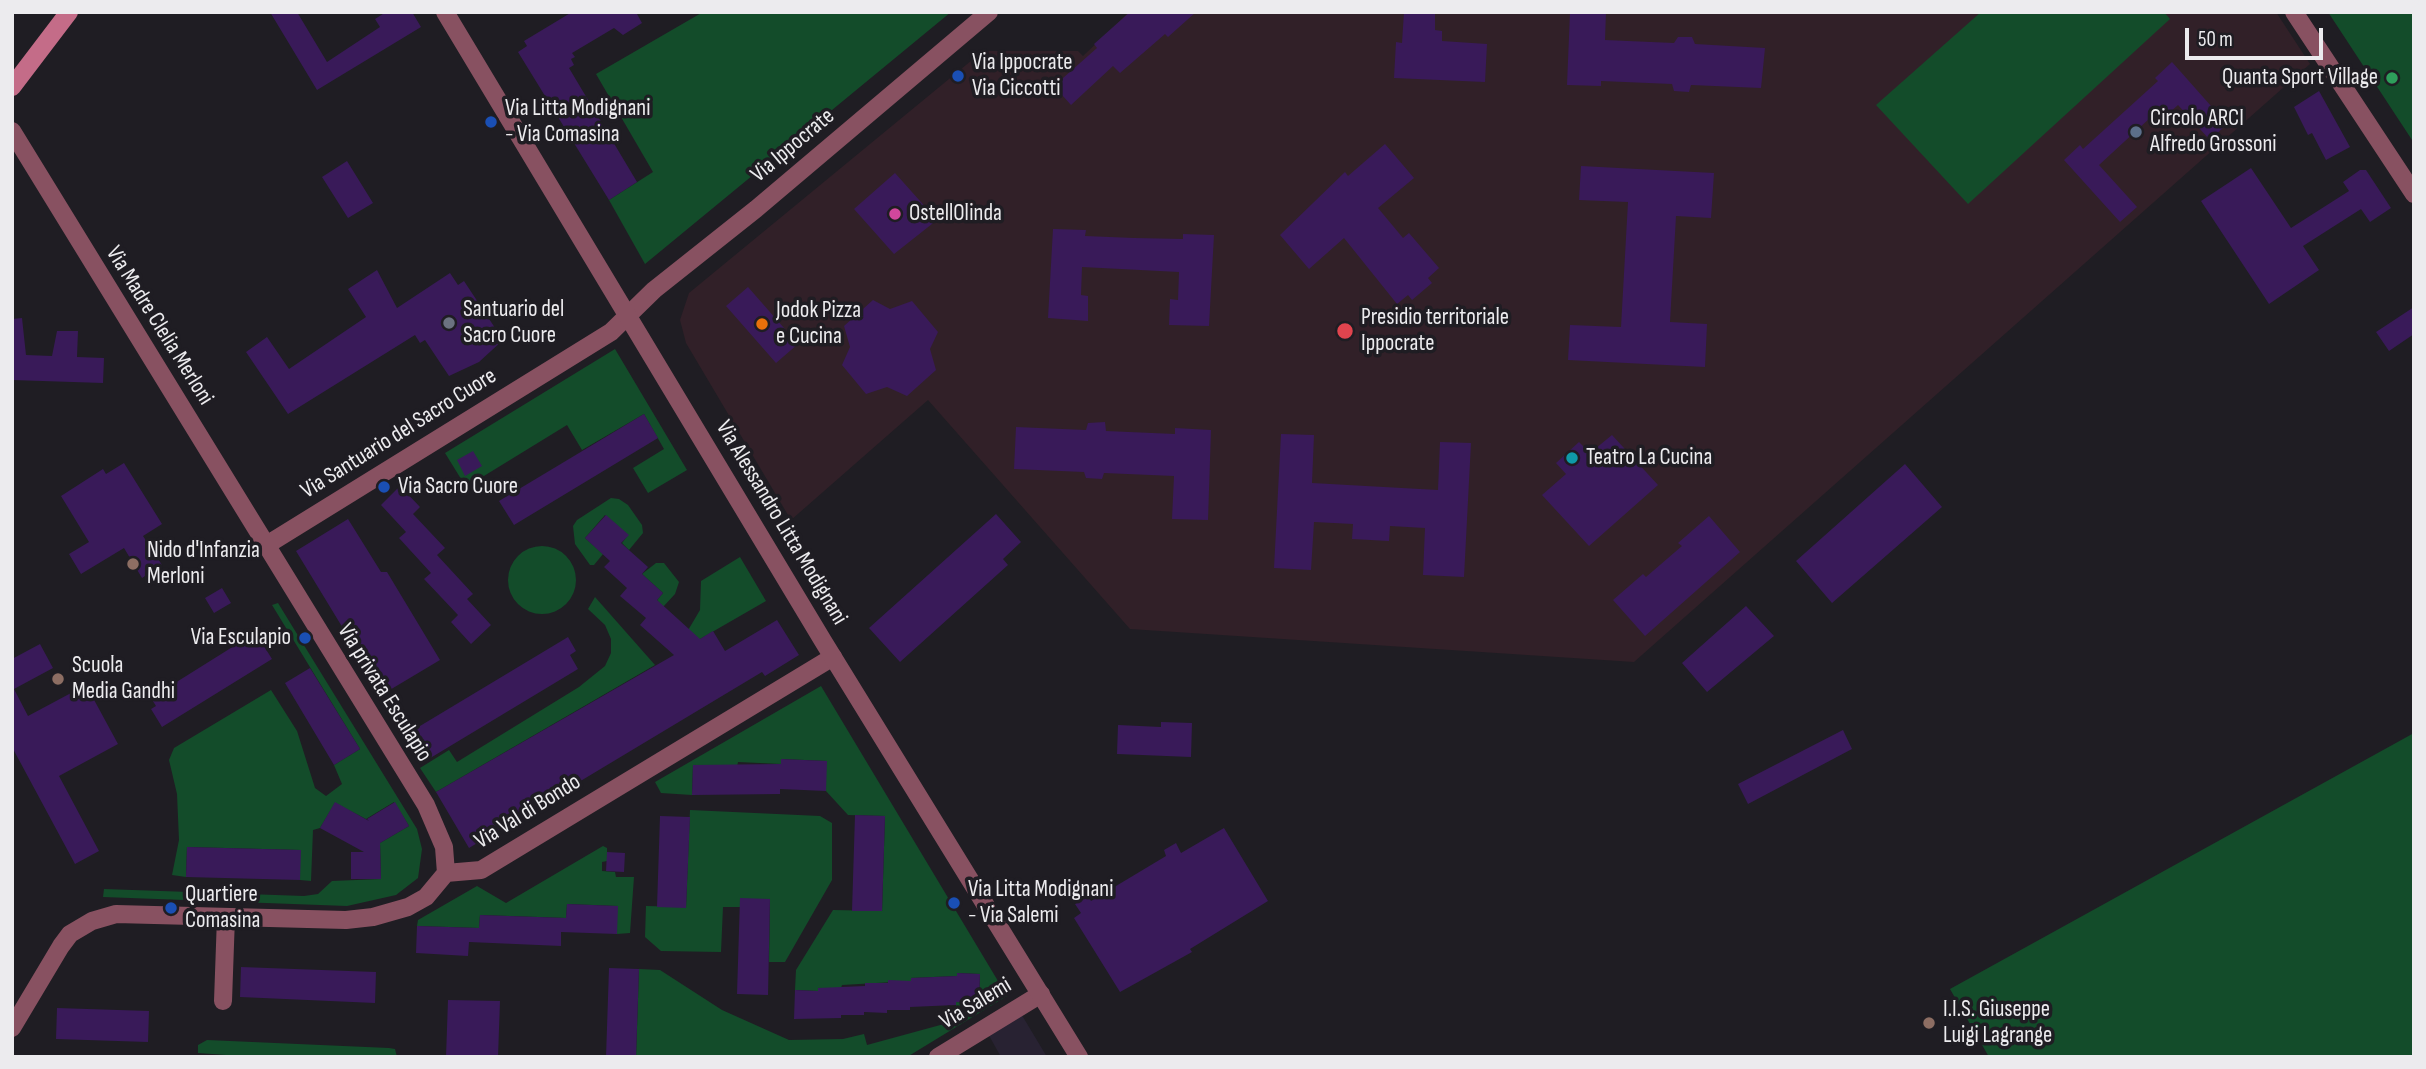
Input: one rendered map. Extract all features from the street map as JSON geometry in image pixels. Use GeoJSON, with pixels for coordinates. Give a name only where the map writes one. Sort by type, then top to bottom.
{"type":"FeatureCollection","features":[{"type":"Feature","properties":{"kind":"main road"},"geometry":{"type":"LineString","coordinates":[[12,87],[69,12]]}},
{"type":"Feature","properties":{"kind":"street","name":"Via Alessandro Litta Modignani"},"geometry":{"type":"LineString","coordinates":[[444,12],[833,657],[1079,1057]]}},
{"type":"Feature","properties":{"kind":"street","name":"Via Ippocrate"},"geometry":{"type":"LineString","coordinates":[[627,316],[654,290],[767,200],[989,12]]}},
{"type":"Feature","properties":{"kind":"street"},"geometry":{"type":"LineString","coordinates":[[2294,12],[2414,194]]}},
{"type":"Feature","properties":{"kind":"street","name":"Via Madre Clelia Merloni"},"geometry":{"type":"LineString","coordinates":[[12,131],[265,546]]}},
{"type":"Feature","properties":{"kind":"street","name":"Via Santuario del Sacro Cuore"},"geometry":{"type":"LineString","coordinates":[[265,546],[611,332],[627,316]]}},
{"type":"Feature","properties":{"kind":"street","name":"Via privata Esculapio"},"geometry":{"type":"LineString","coordinates":[[265,546],[426,805],[444,847],[446,873]]}},
{"type":"Feature","properties":{"kind":"street","name":"Via Val di Bondo"},"geometry":{"type":"LineString","coordinates":[[446,873],[481,870],[534,835],[833,657]]}},
{"type":"Feature","properties":{"kind":"street"},"geometry":{"type":"LineString","coordinates":[[12,1028],[70,934],[104,916],[346,920],[373,917],[408,907],[426,897],[446,873]]}},
{"type":"Feature","properties":{"kind":"street"},"geometry":{"type":"LineString","coordinates":[[223,1001],[226,917]]}},
{"type":"Feature","properties":{"kind":"street","name":"Via Salemi"},"geometry":{"type":"LineString","coordinates":[[938,1057],[1041,994]]}},
{"type":"Feature","properties":{"kind":"shaded area","name":"Presidio territoriale Ippocrate"},"geometry":{"type":"Polygon","coordinates":[[[1129,12],[2276,12],[2310,64],[1634,662],[1130,629],[928,400],[791,520],[686,343],[680,320],[689,293],[983,51],[1078,51],[1083,56],[1129,12]]]}},
{"type":"Feature","properties":{"kind":"shaded area"},"geometry":{"type":"Polygon","coordinates":[[[1020,1012],[1047,1057],[1001,1057],[987,1032],[1020,1012]]]}},
{"type":"Feature","properties":{"kind":"green space"},"geometry":{"type":"Polygon","coordinates":[[[703,12],[951,12],[645,264],[609,200],[653,172],[596,74],[703,12]]]}},
{"type":"Feature","properties":{"kind":"green space"},"geometry":{"type":"Polygon","coordinates":[[[1981,12],[2164,12],[2170,19],[1968,204],[1876,105],[1981,12]]]}},
{"type":"Feature","properties":{"kind":"green space","name":"Quanta Sport Village"},"geometry":{"type":"Polygon","coordinates":[[[2328,12],[2414,12],[2414,143],[2328,12]]]}},
{"type":"Feature","properties":{"kind":"green space"},"geometry":{"type":"Polygon","coordinates":[[[615,349],[687,470],[648,493],[633,468],[664,449],[644,414],[582,450],[567,425],[466,487],[445,453],[615,349]]]}},
{"type":"Feature","properties":{"kind":"green space"},"geometry":{"type":"Polygon","coordinates":[[[611,498],[619,499],[628,505],[642,525],[643,533],[629,550],[622,543],[628,535],[605,515],[585,538],[603,554],[594,565],[590,565],[575,544],[573,526],[577,520],[611,498]]]}},
{"type":"Feature","properties":{"kind":"green space"},"geometry":{"type":"Polygon","coordinates":[[[542,546],[555,549],[566,556],[573,567],[576,580],[573,593],[566,604],[555,611],[542,614],[529,611],[518,604],[511,593],[508,580],[511,567],[518,556],[529,549],[542,546]]]}},
{"type":"Feature","properties":{"kind":"green space"},"geometry":{"type":"Polygon","coordinates":[[[740,557],[766,601],[674,654],[700,610],[701,581],[740,557]]]}},
{"type":"Feature","properties":{"kind":"green space"},"geometry":{"type":"Polygon","coordinates":[[[656,563],[664,563],[679,582],[675,594],[663,607],[657,600],[663,593],[642,574],[656,563]]]}},
{"type":"Feature","properties":{"kind":"green space"},"geometry":{"type":"Polygon","coordinates":[[[595,597],[655,665],[436,792],[420,768],[449,750],[457,762],[579,687],[605,666],[611,653],[611,639],[605,625],[588,609],[595,597]]]}},
{"type":"Feature","properties":{"kind":"green space"},"geometry":{"type":"Polygon","coordinates":[[[278,603],[417,829],[422,849],[418,878],[396,895],[347,906],[103,897],[104,889],[304,896],[318,894],[332,881],[381,879],[380,843],[409,826],[394,802],[366,819],[335,803],[320,828],[313,830],[311,881],[300,880],[300,850],[187,847],[186,877],[172,875],[179,840],[177,794],[169,760],[174,748],[271,690],[297,731],[315,788],[326,796],[342,784],[334,765],[360,749],[272,605],[278,603]]]}},
{"type":"Feature","properties":{"kind":"green space"},"geometry":{"type":"Polygon","coordinates":[[[821,686],[1007,996],[907,1057],[636,1057],[639,969],[660,970],[722,1010],[789,1040],[843,1039],[864,1034],[867,1045],[955,1021],[956,1002],[979,1003],[980,974],[958,973],[957,976],[911,978],[911,981],[842,985],[841,988],[819,988],[818,991],[795,990],[796,970],[833,910],[882,911],[885,816],[848,815],[826,791],[826,761],[782,759],[781,764],[738,762],[737,767],[693,765],[692,795],[661,793],[655,782],[821,686]]]}},
{"type":"Feature","properties":{"kind":"green space"},"geometry":{"type":"Polygon","coordinates":[[[2414,733],[2414,1057],[1989,1057],[1950,989],[2414,733]]]}},
{"type":"Feature","properties":{"kind":"green space"},"geometry":{"type":"Polygon","coordinates":[[[690,810],[820,816],[832,823],[832,880],[785,962],[769,962],[770,899],[740,907],[723,907],[721,952],[661,951],[645,937],[646,906],[686,907],[690,810]]]}},
{"type":"Feature","properties":{"kind":"green space"},"geometry":{"type":"Polygon","coordinates":[[[603,846],[607,848],[607,861],[602,862],[602,871],[615,872],[616,877],[634,877],[630,933],[617,934],[617,906],[567,904],[566,918],[480,915],[479,928],[417,926],[418,920],[477,886],[506,903],[603,846]]]}},
{"type":"Feature","properties":{"kind":"green space"},"geometry":{"type":"Polygon","coordinates":[[[207,1040],[389,1048],[395,1049],[397,1057],[254,1057],[198,1053],[198,1045],[207,1040]]]}},
{"type":"Feature","properties":{"kind":"building"},"geometry":{"type":"Polygon","coordinates":[[[270,12],[297,12],[327,62],[380,27],[375,19],[386,12],[412,12],[421,27],[317,90],[270,12]]]}},
{"type":"Feature","properties":{"kind":"building"},"geometry":{"type":"Polygon","coordinates":[[[572,12],[639,12],[637,14],[642,23],[623,35],[614,28],[572,53],[575,57],[571,59],[574,65],[569,68],[637,182],[609,200],[518,52],[527,46],[524,41],[572,12]]]}},
{"type":"Feature","properties":{"kind":"building"},"geometry":{"type":"Polygon","coordinates":[[[1130,12],[1196,12],[1168,37],[1165,34],[1120,73],[1113,66],[1071,105],[1054,86],[1097,48],[1094,44],[1130,12]]]}},
{"type":"Feature","properties":{"kind":"building"},"geometry":{"type":"Polygon","coordinates":[[[1404,12],[1435,12],[1435,30],[1442,31],[1442,41],[1487,44],[1485,82],[1394,78],[1396,42],[1402,43],[1404,12]]]}},
{"type":"Feature","properties":{"kind":"building"},"geometry":{"type":"Polygon","coordinates":[[[1570,12],[1606,12],[1605,40],[1674,43],[1678,37],[1692,37],[1695,44],[1765,48],[1761,88],[1691,85],[1689,92],[1674,91],[1672,84],[1601,81],[1601,86],[1567,85],[1570,12]]]}},
{"type":"Feature","properties":{"kind":"building"},"geometry":{"type":"Polygon","coordinates":[[[2172,62],[2227,124],[2210,140],[2178,105],[2169,113],[2163,106],[2099,165],[2137,207],[2120,222],[2064,160],[2080,145],[2083,149],[2158,81],[2155,78],[2172,62]]]}},
{"type":"Feature","properties":{"kind":"building"},"geometry":{"type":"Polygon","coordinates":[[[2319,91],[2350,147],[2326,160],[2312,133],[2308,135],[2294,107],[2319,91]]]}},
{"type":"Feature","properties":{"kind":"building"},"geometry":{"type":"Polygon","coordinates":[[[1385,144],[1414,178],[1378,208],[1403,238],[1409,233],[1439,268],[1428,278],[1432,283],[1412,300],[1408,295],[1397,304],[1344,238],[1309,269],[1280,235],[1345,172],[1348,176],[1385,144]]]}},
{"type":"Feature","properties":{"kind":"building"},"geometry":{"type":"Polygon","coordinates":[[[347,161],[373,203],[348,218],[322,177],[347,161]]]}},
{"type":"Feature","properties":{"kind":"building"},"geometry":{"type":"Polygon","coordinates":[[[1581,166],[1714,173],[1711,218],[1676,216],[1670,322],[1707,324],[1705,367],[1568,360],[1570,325],[1621,327],[1628,202],[1579,200],[1581,166]]]}},
{"type":"Feature","properties":{"kind":"building"},"geometry":{"type":"Polygon","coordinates":[[[2251,168],[2291,228],[2349,191],[2343,182],[2360,170],[2366,170],[2391,208],[2370,222],[2361,209],[2303,246],[2319,270],[2269,304],[2201,201],[2251,168]]]}},
{"type":"Feature","properties":{"kind":"building","name":"OstellOlinda"},"geometry":{"type":"Polygon","coordinates":[[[895,173],[937,220],[894,254],[854,209],[895,173]]]}},
{"type":"Feature","properties":{"kind":"building"},"geometry":{"type":"Polygon","coordinates":[[[1053,229],[1086,230],[1085,236],[1134,238],[1183,239],[1183,234],[1214,235],[1209,326],[1169,325],[1170,299],[1178,300],[1179,272],[1082,267],[1081,295],[1088,296],[1088,321],[1048,318],[1053,229]]]}},
{"type":"Feature","properties":{"kind":"building"},"geometry":{"type":"Polygon","coordinates":[[[377,270],[397,308],[450,273],[458,285],[464,281],[503,340],[479,362],[449,376],[425,340],[420,343],[415,335],[288,414],[246,352],[267,337],[289,369],[366,317],[348,289],[377,270]]]}},
{"type":"Feature","properties":{"kind":"building"},"geometry":{"type":"Polygon","coordinates":[[[748,287],[798,344],[776,363],[726,306],[748,287]]]}},
{"type":"Feature","properties":{"kind":"building"},"geometry":{"type":"Polygon","coordinates":[[[873,300],[890,309],[912,301],[938,332],[930,349],[936,370],[907,396],[887,387],[866,394],[842,365],[850,347],[844,326],[873,300]]]}},
{"type":"Feature","properties":{"kind":"building"},"geometry":{"type":"Polygon","coordinates":[[[2414,307],[2414,334],[2389,351],[2376,332],[2414,307]]]}},
{"type":"Feature","properties":{"kind":"building"},"geometry":{"type":"Polygon","coordinates":[[[22,318],[26,355],[52,356],[57,331],[78,331],[77,357],[104,358],[103,383],[12,380],[12,319],[22,318]]]}},
{"type":"Feature","properties":{"kind":"building"},"geometry":{"type":"Polygon","coordinates":[[[644,414],[658,438],[514,525],[499,501],[644,414]]]}},
{"type":"Feature","properties":{"kind":"building"},"geometry":{"type":"Polygon","coordinates":[[[1105,422],[1106,431],[1175,434],[1175,428],[1211,430],[1208,520],[1172,519],[1174,476],[1104,473],[1102,479],[1086,478],[1084,472],[1014,469],[1016,427],[1086,430],[1088,423],[1105,422]]]}},
{"type":"Feature","properties":{"kind":"building"},"geometry":{"type":"Polygon","coordinates":[[[1281,434],[1314,435],[1312,483],[1438,490],[1440,442],[1471,443],[1464,577],[1423,575],[1425,528],[1390,526],[1389,541],[1352,539],[1353,524],[1314,522],[1311,570],[1274,568],[1281,434]]]}},
{"type":"Feature","properties":{"kind":"building"},"geometry":{"type":"Polygon","coordinates":[[[1612,435],[1658,485],[1589,546],[1542,495],[1566,474],[1556,463],[1579,442],[1590,453],[1612,435]]]}},
{"type":"Feature","properties":{"kind":"building"},"geometry":{"type":"Polygon","coordinates":[[[473,451],[482,466],[465,476],[457,460],[473,451]]]}},
{"type":"Feature","properties":{"kind":"building"},"geometry":{"type":"Polygon","coordinates":[[[124,463],[162,524],[143,536],[162,565],[142,578],[124,548],[81,574],[69,554],[89,542],[61,496],[103,469],[106,474],[124,463]]]}},
{"type":"Feature","properties":{"kind":"building"},"geometry":{"type":"Polygon","coordinates":[[[1905,464],[1942,507],[1832,603],[1796,561],[1905,464]]]}},
{"type":"Feature","properties":{"kind":"building"},"geometry":{"type":"Polygon","coordinates":[[[400,486],[420,507],[413,514],[445,548],[437,555],[473,594],[467,599],[491,625],[471,644],[451,622],[458,615],[424,579],[431,573],[399,538],[406,532],[381,505],[400,486]]]}},
{"type":"Feature","properties":{"kind":"building"},"geometry":{"type":"Polygon","coordinates":[[[996,514],[1021,542],[1003,559],[1008,565],[900,662],[869,628],[996,514]]]}},
{"type":"Feature","properties":{"kind":"building"},"geometry":{"type":"Polygon","coordinates":[[[606,515],[629,535],[621,543],[648,567],[642,574],[663,593],[657,600],[700,639],[713,631],[725,651],[777,620],[799,655],[765,676],[762,672],[469,848],[436,792],[674,655],[640,625],[646,618],[620,596],[627,588],[604,567],[610,561],[585,538],[606,515]]]}},
{"type":"Feature","properties":{"kind":"building"},"geometry":{"type":"Polygon","coordinates":[[[1709,516],[1740,552],[1645,636],[1613,600],[1643,574],[1646,577],[1682,546],[1678,543],[1709,516]]]}},
{"type":"Feature","properties":{"kind":"building"},"geometry":{"type":"Polygon","coordinates":[[[348,519],[381,572],[387,572],[440,660],[383,694],[296,551],[348,519]]]}},
{"type":"Feature","properties":{"kind":"building"},"geometry":{"type":"Polygon","coordinates":[[[222,588],[231,603],[214,613],[205,598],[222,588]]]}},
{"type":"Feature","properties":{"kind":"building"},"geometry":{"type":"Polygon","coordinates":[[[1746,606],[1774,636],[1707,692],[1682,663],[1746,606]]]}},
{"type":"Feature","properties":{"kind":"building"},"geometry":{"type":"Polygon","coordinates":[[[250,636],[257,646],[262,643],[272,659],[162,727],[151,709],[156,706],[151,698],[250,636]]]}},
{"type":"Feature","properties":{"kind":"building"},"geometry":{"type":"Polygon","coordinates":[[[568,637],[576,651],[570,655],[578,669],[427,760],[419,746],[413,750],[405,735],[568,637]]]}},
{"type":"Feature","properties":{"kind":"building"},"geometry":{"type":"Polygon","coordinates":[[[40,644],[53,668],[14,689],[28,716],[86,685],[118,744],[59,776],[99,851],[75,864],[12,747],[12,659],[40,644]]]}},
{"type":"Feature","properties":{"kind":"building"},"geometry":{"type":"Polygon","coordinates":[[[310,668],[360,749],[334,765],[285,683],[310,668]]]}},
{"type":"Feature","properties":{"kind":"building"},"geometry":{"type":"Polygon","coordinates":[[[1161,722],[1192,723],[1191,757],[1117,754],[1118,725],[1161,727],[1161,722]]]}},
{"type":"Feature","properties":{"kind":"building"},"geometry":{"type":"Polygon","coordinates":[[[1843,730],[1852,749],[1748,804],[1738,784],[1843,730]]]}},
{"type":"Feature","properties":{"kind":"building"},"geometry":{"type":"Polygon","coordinates":[[[781,759],[827,761],[826,791],[780,789],[780,794],[692,795],[693,765],[781,764],[781,759]]]}},
{"type":"Feature","properties":{"kind":"building"},"geometry":{"type":"Polygon","coordinates":[[[335,802],[369,821],[367,819],[395,802],[409,826],[380,843],[381,879],[351,879],[351,852],[364,852],[320,828],[335,802]]]}},
{"type":"Feature","properties":{"kind":"building"},"geometry":{"type":"Polygon","coordinates":[[[855,815],[885,816],[882,911],[852,911],[855,815]]]}},
{"type":"Feature","properties":{"kind":"building"},"geometry":{"type":"Polygon","coordinates":[[[660,816],[690,817],[686,908],[657,907],[660,816]]]}},
{"type":"Feature","properties":{"kind":"building"},"geometry":{"type":"Polygon","coordinates":[[[1224,828],[1268,901],[1190,949],[1192,952],[1120,992],[1074,918],[1081,913],[1075,904],[1088,896],[1091,901],[1166,856],[1164,850],[1176,843],[1181,853],[1224,828]]]}},
{"type":"Feature","properties":{"kind":"building"},"geometry":{"type":"Polygon","coordinates":[[[187,847],[301,850],[300,880],[186,877],[187,847]]]}},
{"type":"Feature","properties":{"kind":"building"},"geometry":{"type":"Polygon","coordinates":[[[607,852],[625,853],[624,872],[606,871],[607,852]]]}},
{"type":"Feature","properties":{"kind":"building"},"geometry":{"type":"Polygon","coordinates":[[[740,898],[770,899],[768,995],[737,994],[740,898]]]}},
{"type":"Feature","properties":{"kind":"building"},"geometry":{"type":"Polygon","coordinates":[[[567,904],[618,906],[617,934],[561,932],[561,946],[469,942],[468,956],[416,953],[417,926],[479,928],[480,915],[566,918],[567,904]]]}},
{"type":"Feature","properties":{"kind":"building"},"geometry":{"type":"Polygon","coordinates":[[[241,967],[376,972],[375,1003],[240,997],[241,967]]]}},
{"type":"Feature","properties":{"kind":"building"},"geometry":{"type":"Polygon","coordinates":[[[609,968],[639,969],[636,1057],[606,1057],[609,968]]]}},
{"type":"Feature","properties":{"kind":"building"},"geometry":{"type":"Polygon","coordinates":[[[957,973],[980,974],[979,1003],[956,1002],[956,1005],[910,1007],[910,1010],[887,1010],[887,1013],[864,1012],[864,1015],[841,1015],[841,1018],[794,1019],[795,990],[818,991],[818,988],[888,983],[888,980],[911,981],[911,978],[957,976],[957,973]]]}},
{"type":"Feature","properties":{"kind":"building"},"geometry":{"type":"Polygon","coordinates":[[[448,1000],[500,1001],[498,1057],[446,1057],[448,1000]]]}},
{"type":"Feature","properties":{"kind":"building"},"geometry":{"type":"Polygon","coordinates":[[[57,1008],[149,1011],[148,1042],[56,1039],[57,1008]]]}},
{"type":"Feature","properties":{"kind":"place","name":"Via Ippocrate Via Ciccotti"},"geometry":{"type":"Point","coordinates":[958,76]}},
{"type":"Feature","properties":{"kind":"place","name":"Quanta Sport Village"},"geometry":{"type":"Point","coordinates":[2392,78]}},
{"type":"Feature","properties":{"kind":"place","name":"Via Litta Modignani - Via Comasina"},"geometry":{"type":"Point","coordinates":[491,122]}},
{"type":"Feature","properties":{"kind":"place","name":"Circolo ARCI Alfredo Grossoni"},"geometry":{"type":"Point","coordinates":[2136,132]}},
{"type":"Feature","properties":{"kind":"place","name":"OstellOlinda"},"geometry":{"type":"Point","coordinates":[895,214]}},
{"type":"Feature","properties":{"kind":"place","name":"Santuario del Sacro Cuore"},"geometry":{"type":"Point","coordinates":[449,323]}},
{"type":"Feature","properties":{"kind":"place","name":"Jodok Pizza e Cucina"},"geometry":{"type":"Point","coordinates":[762,324]}},
{"type":"Feature","properties":{"kind":"place","name":"Presidio territoriale Ippocrate"},"geometry":{"type":"Point","coordinates":[1345,331]}},
{"type":"Feature","properties":{"kind":"place","name":"Teatro La Cucina"},"geometry":{"type":"Point","coordinates":[1572,458]}},
{"type":"Feature","properties":{"kind":"place","name":"Via Sacro Cuore"},"geometry":{"type":"Point","coordinates":[384,487]}},
{"type":"Feature","properties":{"kind":"place","name":"Nido d'Infanzia Merloni"},"geometry":{"type":"Point","coordinates":[133,564]}},
{"type":"Feature","properties":{"kind":"place","name":"Via Esculapio"},"geometry":{"type":"Point","coordinates":[305,638]}},
{"type":"Feature","properties":{"kind":"place","name":"Scuola Media Gandhi"},"geometry":{"type":"Point","coordinates":[58,679]}},
{"type":"Feature","properties":{"kind":"place","name":"Via Litta Modignani - Via Salemi"},"geometry":{"type":"Point","coordinates":[954,903]}},
{"type":"Feature","properties":{"kind":"place","name":"Quartiere Comasina"},"geometry":{"type":"Point","coordinates":[171,908]}},
{"type":"Feature","properties":{"kind":"place","name":"I.I.S. Giuseppe Luigi Lagrange"},"geometry":{"type":"Point","coordinates":[1929,1023]}}]}
